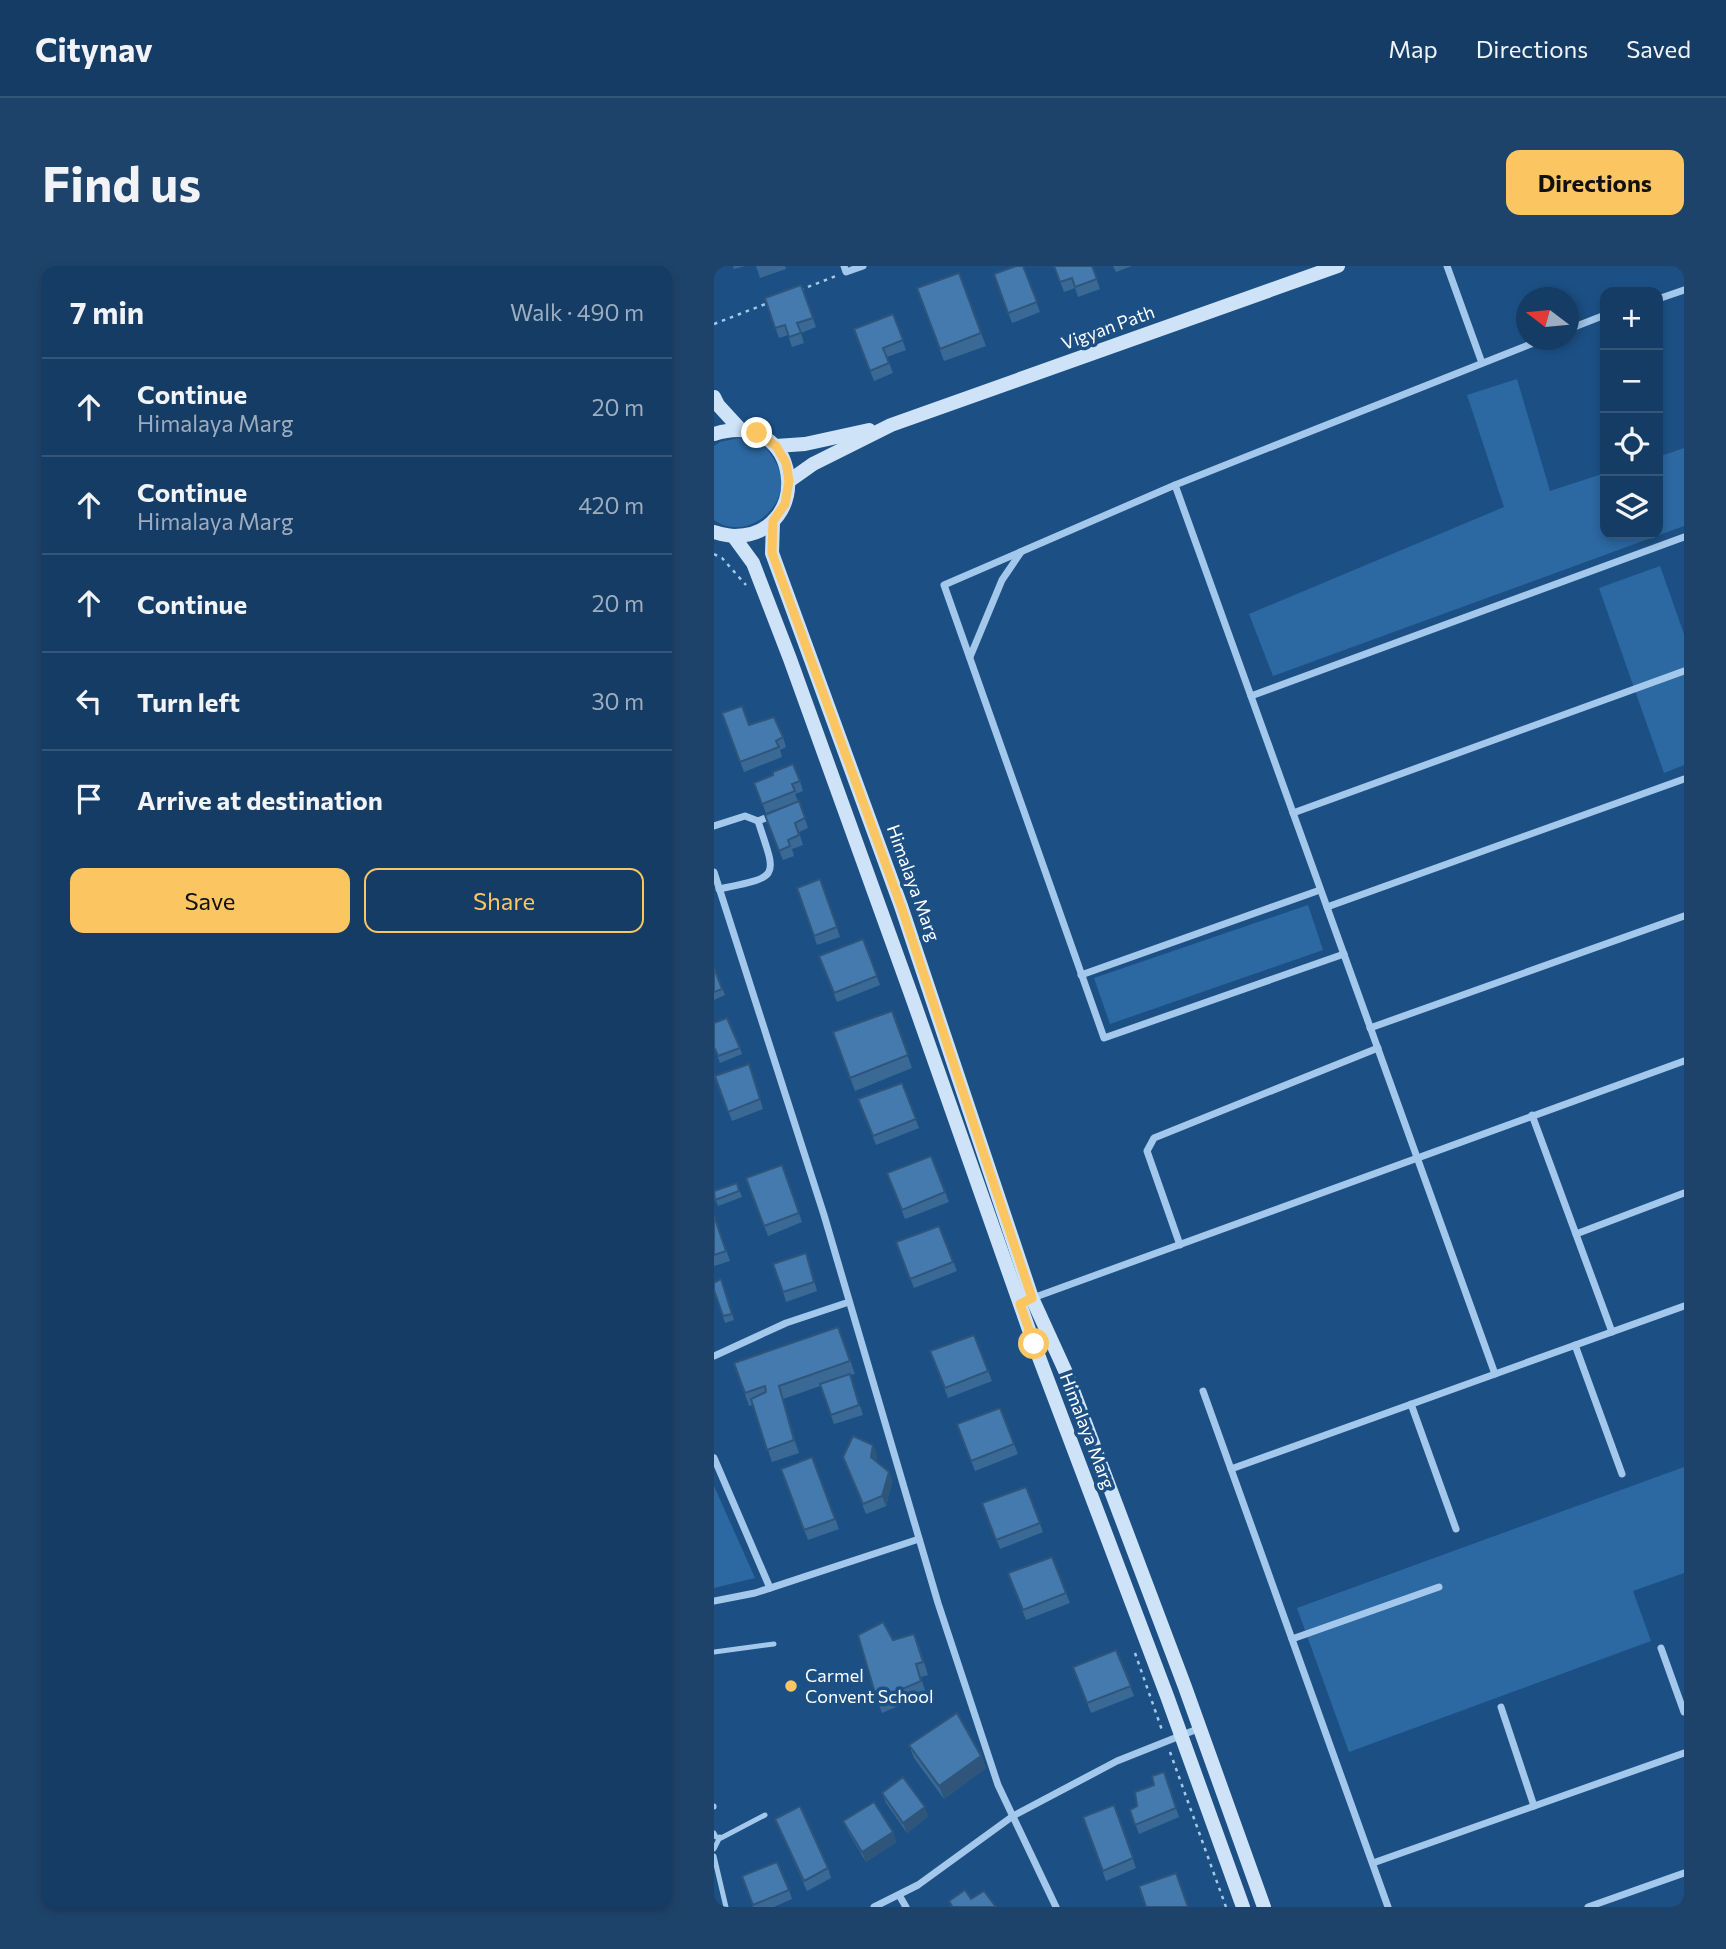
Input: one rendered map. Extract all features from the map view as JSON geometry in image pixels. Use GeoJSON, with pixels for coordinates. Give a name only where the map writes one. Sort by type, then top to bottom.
{"type":"FeatureCollection","features":[{"type":"Feature","properties":{"kind":"main road","name":"Vigyan Path"},"geometry":{"type":"LineString","coordinates":[[789,481],[813,464],[891,425],[1338,266]]}},
{"type":"Feature","properties":{"kind":"main road"},"geometry":{"type":"LineString","coordinates":[[714,397],[740,429]]}},
{"type":"Feature","properties":{"kind":"main road","name":"Vigyan Path"},"geometry":{"type":"LineString","coordinates":[[776,446],[805,444],[891,425]]}},
{"type":"Feature","properties":{"kind":"main road"},"geometry":{"type":"LineString","coordinates":[[714,433],[740,429],[757,433],[776,446],[786,463],[789,481],[785,504],[773,521],[755,533],[734,537],[714,532]]}},
{"type":"Feature","properties":{"kind":"main road","name":"Himalaya Marg"},"geometry":{"type":"LineString","coordinates":[[773,521],[772,553],[901,906],[1026,1301],[1068,1377],[1264,1907]]}},
{"type":"Feature","properties":{"kind":"main road","name":"Himalaya Marg"},"geometry":{"type":"LineString","coordinates":[[734,537],[753,563],[790,659],[912,997],[1026,1301],[1243,1907]]}},
{"type":"Feature","properties":{"kind":"street"},"geometry":{"type":"LineString","coordinates":[[845,269],[863,266]]}},
{"type":"Feature","properties":{"kind":"street"},"geometry":{"type":"LineString","coordinates":[[1447,266],[1482,363]]}},
{"type":"Feature","properties":{"kind":"street"},"geometry":{"type":"LineString","coordinates":[[1663,297],[1684,290]]}},
{"type":"Feature","properties":{"kind":"street"},"geometry":{"type":"LineString","coordinates":[[1579,325],[1600,317]]}},
{"type":"Feature","properties":{"kind":"street"},"geometry":{"type":"LineString","coordinates":[[1344,954],[1104,1038],[944,585],[1175,485],[1516,350]]}},
{"type":"Feature","properties":{"kind":"street"},"geometry":{"type":"LineString","coordinates":[[1175,485],[1495,1374]]}},
{"type":"Feature","properties":{"kind":"street"},"geometry":{"type":"LineString","coordinates":[[1251,696],[1684,537]]}},
{"type":"Feature","properties":{"kind":"street"},"geometry":{"type":"LineString","coordinates":[[970,657],[1002,580],[1021,552]]}},
{"type":"Feature","properties":{"kind":"street"},"geometry":{"type":"LineString","coordinates":[[1293,813],[1684,671]]}},
{"type":"Feature","properties":{"kind":"street"},"geometry":{"type":"LineString","coordinates":[[1327,907],[1684,779]]}},
{"type":"Feature","properties":{"kind":"street"},"geometry":{"type":"LineString","coordinates":[[714,826],[745,816],[758,821],[775,814]]}},
{"type":"Feature","properties":{"kind":"street"},"geometry":{"type":"LineString","coordinates":[[719,889],[765,878],[769,874],[772,862],[758,821]]}},
{"type":"Feature","properties":{"kind":"street"},"geometry":{"type":"LineString","coordinates":[[714,872],[824,1215],[938,1603],[998,1785],[1056,1907]]}},
{"type":"Feature","properties":{"kind":"street"},"geometry":{"type":"LineString","coordinates":[[1081,975],[1320,890]]}},
{"type":"Feature","properties":{"kind":"street"},"geometry":{"type":"LineString","coordinates":[[1370,1028],[1684,916]]}},
{"type":"Feature","properties":{"kind":"street"},"geometry":{"type":"LineString","coordinates":[[1180,1245],[1147,1151],[1154,1138],[1377,1048]]}},
{"type":"Feature","properties":{"kind":"street"},"geometry":{"type":"LineString","coordinates":[[1026,1301],[1684,1062]]}},
{"type":"Feature","properties":{"kind":"street"},"geometry":{"type":"LineString","coordinates":[[1533,1116],[1612,1332]]}},
{"type":"Feature","properties":{"kind":"street"},"geometry":{"type":"LineString","coordinates":[[1576,1234],[1684,1193]]}},
{"type":"Feature","properties":{"kind":"street"},"geometry":{"type":"LineString","coordinates":[[714,1356],[786,1323],[849,1302]]}},
{"type":"Feature","properties":{"kind":"street"},"geometry":{"type":"LineString","coordinates":[[1231,1469],[1684,1306]]}},
{"type":"Feature","properties":{"kind":"street"},"geometry":{"type":"LineString","coordinates":[[1575,1345],[1622,1474]]}},
{"type":"Feature","properties":{"kind":"street"},"geometry":{"type":"LineString","coordinates":[[1203,1391],[1388,1907]]}},
{"type":"Feature","properties":{"kind":"street"},"geometry":{"type":"LineString","coordinates":[[1411,1404],[1456,1529]]}},
{"type":"Feature","properties":{"kind":"street"},"geometry":{"type":"LineString","coordinates":[[714,1458],[770,1588]]}},
{"type":"Feature","properties":{"kind":"street"},"geometry":{"type":"LineString","coordinates":[[714,1601],[755,1593],[919,1539]]}},
{"type":"Feature","properties":{"kind":"street"},"geometry":{"type":"LineString","coordinates":[[1292,1639],[1439,1587]]}},
{"type":"Feature","properties":{"kind":"street"},"geometry":{"type":"LineString","coordinates":[[1661,1648],[1684,1712]]}},
{"type":"Feature","properties":{"kind":"street"},"geometry":{"type":"LineString","coordinates":[[1501,1707],[1534,1806]]}},
{"type":"Feature","properties":{"kind":"street"},"geometry":{"type":"LineString","coordinates":[[873,1907],[918,1885],[1013,1816],[1117,1761],[1200,1728]]}},
{"type":"Feature","properties":{"kind":"street"},"geometry":{"type":"LineString","coordinates":[[1373,1863],[1684,1753]]}},
{"type":"Feature","properties":{"kind":"street"},"geometry":{"type":"LineString","coordinates":[[1588,1907],[1684,1873]]}},
{"type":"Feature","properties":{"kind":"street"},"geometry":{"type":"LineString","coordinates":[[899,1895],[906,1907]]}},
{"type":"Feature","properties":{"kind":"lane"},"geometry":{"type":"LineString","coordinates":[[714,1652],[774,1644]]}},
{"type":"Feature","properties":{"kind":"lane"},"geometry":{"type":"LineString","coordinates":[[714,1849],[717,1835],[765,1815]]}},
{"type":"Feature","properties":{"kind":"lane"},"geometry":{"type":"LineString","coordinates":[[714,1856],[726,1907]]}},
{"type":"Feature","properties":{"kind":"path"},"geometry":{"type":"LineString","coordinates":[[798,291],[845,269]]}},
{"type":"Feature","properties":{"kind":"path"},"geometry":{"type":"LineString","coordinates":[[714,324],[774,300]]}},
{"type":"Feature","properties":{"kind":"shaded area"},"geometry":{"type":"Polygon","coordinates":[[[1517,379],[1550,491],[1600,475],[1600,539],[1648,539],[1273,676],[1249,614],[1504,507],[1467,395],[1517,379]]]}},
{"type":"Feature","properties":{"kind":"shaded area"},"geometry":{"type":"Polygon","coordinates":[[[739,438],[765,448],[781,475],[781,490],[776,503],[767,514],[742,527],[728,526],[714,520],[714,446],[739,438]]]}},
{"type":"Feature","properties":{"kind":"shaded area"},"geometry":{"type":"Polygon","coordinates":[[[1684,448],[1684,526],[1663,534],[1663,455],[1684,448]]]}},
{"type":"Feature","properties":{"kind":"shaded area"},"geometry":{"type":"Polygon","coordinates":[[[1660,566],[1684,634],[1684,765],[1664,773],[1599,588],[1660,566]]]}},
{"type":"Feature","properties":{"kind":"shaded area"},"geometry":{"type":"Polygon","coordinates":[[[1308,905],[1323,950],[1110,1024],[1094,978],[1308,905]]]}},
{"type":"Feature","properties":{"kind":"shaded area"},"geometry":{"type":"Polygon","coordinates":[[[1684,1467],[1684,1573],[1633,1591],[1651,1641],[1349,1752],[1297,1608],[1684,1467]]]}},
{"type":"Feature","properties":{"kind":"shaded area"},"geometry":{"type":"Polygon","coordinates":[[[714,1486],[755,1578],[714,1588],[714,1486]]]}},
{"type":"Feature","properties":{"kind":"building"},"geometry":{"type":"Polygon","coordinates":[[[1023,266],[1037,302],[1008,313],[994,274],[1023,266]]]}},
{"type":"Feature","properties":{"kind":"building"},"geometry":{"type":"Polygon","coordinates":[[[1054,266],[1092,266],[1097,279],[1075,287],[1072,278],[1060,282],[1054,266]]]}},
{"type":"Feature","properties":{"kind":"building"},"geometry":{"type":"Polygon","coordinates":[[[959,273],[981,333],[940,349],[917,288],[959,273]]]}},
{"type":"Feature","properties":{"kind":"building"},"geometry":{"type":"Polygon","coordinates":[[[801,285],[813,318],[797,323],[801,333],[789,337],[785,325],[775,328],[765,298],[801,285]]]}},
{"type":"Feature","properties":{"kind":"building"},"geometry":{"type":"Polygon","coordinates":[[[893,314],[903,340],[883,348],[889,363],[870,371],[854,329],[893,314]]]}},
{"type":"Feature","properties":{"kind":"building"},"geometry":{"type":"Polygon","coordinates":[[[742,706],[749,725],[774,717],[783,737],[776,741],[779,747],[740,762],[722,713],[742,706]]]}},
{"type":"Feature","properties":{"kind":"building"},"geometry":{"type":"Polygon","coordinates":[[[793,764],[800,781],[792,784],[795,791],[762,804],[754,783],[793,764]]]}},
{"type":"Feature","properties":{"kind":"building"},"geometry":{"type":"Polygon","coordinates":[[[799,801],[805,818],[795,823],[799,835],[788,840],[790,846],[779,851],[765,815],[799,801]]]}},
{"type":"Feature","properties":{"kind":"building"},"geometry":{"type":"Polygon","coordinates":[[[820,879],[837,927],[814,936],[797,888],[820,879]]]}},
{"type":"Feature","properties":{"kind":"building"},"geometry":{"type":"Polygon","coordinates":[[[863,939],[877,976],[834,993],[819,956],[863,939]]]}},
{"type":"Feature","properties":{"kind":"building"},"geometry":{"type":"Polygon","coordinates":[[[714,968],[722,989],[714,992],[714,968]]]}},
{"type":"Feature","properties":{"kind":"building"},"geometry":{"type":"Polygon","coordinates":[[[892,1011],[908,1055],[850,1078],[833,1032],[892,1011]]]}},
{"type":"Feature","properties":{"kind":"building"},"geometry":{"type":"Polygon","coordinates":[[[727,1018],[740,1048],[718,1056],[714,1047],[714,1023],[727,1018]]]}},
{"type":"Feature","properties":{"kind":"building"},"geometry":{"type":"Polygon","coordinates":[[[749,1064],[760,1099],[728,1112],[715,1076],[749,1064]]]}},
{"type":"Feature","properties":{"kind":"building"},"geometry":{"type":"Polygon","coordinates":[[[902,1083],[916,1119],[873,1136],[858,1099],[902,1083]]]}},
{"type":"Feature","properties":{"kind":"building"},"geometry":{"type":"Polygon","coordinates":[[[931,1156],[945,1192],[902,1210],[887,1173],[931,1156]]]}},
{"type":"Feature","properties":{"kind":"building"},"geometry":{"type":"Polygon","coordinates":[[[782,1165],[799,1213],[764,1226],[746,1178],[782,1165]]]}},
{"type":"Feature","properties":{"kind":"building"},"geometry":{"type":"Polygon","coordinates":[[[737,1183],[739,1191],[715,1200],[714,1191],[737,1183]]]}},
{"type":"Feature","properties":{"kind":"building"},"geometry":{"type":"Polygon","coordinates":[[[714,1216],[726,1251],[714,1255],[714,1216]]]}},
{"type":"Feature","properties":{"kind":"building"},"geometry":{"type":"Polygon","coordinates":[[[939,1226],[953,1262],[910,1279],[896,1242],[939,1226]]]}},
{"type":"Feature","properties":{"kind":"building"},"geometry":{"type":"Polygon","coordinates":[[[806,1253],[814,1282],[783,1292],[773,1264],[806,1253]]]}},
{"type":"Feature","properties":{"kind":"building"},"geometry":{"type":"Polygon","coordinates":[[[721,1279],[732,1314],[723,1316],[714,1290],[714,1283],[721,1279]]]}},
{"type":"Feature","properties":{"kind":"building"},"geometry":{"type":"Polygon","coordinates":[[[838,1327],[850,1361],[779,1386],[794,1440],[767,1450],[751,1399],[766,1392],[765,1386],[745,1393],[734,1363],[838,1327]]]}},
{"type":"Feature","properties":{"kind":"building"},"geometry":{"type":"Polygon","coordinates":[[[974,1335],[988,1371],[945,1388],[930,1351],[974,1335]]]}},
{"type":"Feature","properties":{"kind":"building"},"geometry":{"type":"Polygon","coordinates":[[[850,1374],[859,1405],[831,1415],[820,1384],[850,1374]]]}},
{"type":"Feature","properties":{"kind":"building"},"geometry":{"type":"Polygon","coordinates":[[[1000,1408],[1014,1444],[971,1461],[957,1424],[1000,1408]]]}},
{"type":"Feature","properties":{"kind":"building"},"geometry":{"type":"Polygon","coordinates":[[[853,1436],[873,1445],[871,1457],[889,1472],[882,1496],[863,1504],[843,1457],[853,1436]]]}},
{"type":"Feature","properties":{"kind":"building"},"geometry":{"type":"Polygon","coordinates":[[[812,1457],[835,1519],[804,1530],[781,1469],[812,1457]]]}},
{"type":"Feature","properties":{"kind":"building"},"geometry":{"type":"Polygon","coordinates":[[[1026,1487],[1040,1523],[996,1540],[982,1503],[1026,1487]]]}},
{"type":"Feature","properties":{"kind":"building"},"geometry":{"type":"Polygon","coordinates":[[[1052,1557],[1066,1593],[1023,1610],[1008,1573],[1052,1557]]]}},
{"type":"Feature","properties":{"kind":"building"},"geometry":{"type":"Polygon","coordinates":[[[883,1622],[893,1640],[914,1634],[923,1662],[916,1664],[921,1681],[877,1700],[858,1635],[883,1622]]]}},
{"type":"Feature","properties":{"kind":"building"},"geometry":{"type":"Polygon","coordinates":[[[1116,1650],[1131,1686],[1087,1703],[1073,1667],[1116,1650]]]}},
{"type":"Feature","properties":{"kind":"building"},"geometry":{"type":"Polygon","coordinates":[[[957,1713],[981,1756],[939,1786],[909,1745],[957,1713]]]}},
{"type":"Feature","properties":{"kind":"building"},"geometry":{"type":"Polygon","coordinates":[[[1164,1772],[1176,1808],[1135,1825],[1130,1810],[1137,1806],[1135,1792],[1154,1785],[1152,1776],[1164,1772]]]}},
{"type":"Feature","properties":{"kind":"building"},"geometry":{"type":"Polygon","coordinates":[[[903,1777],[925,1807],[903,1823],[882,1793],[903,1777]]]}},
{"type":"Feature","properties":{"kind":"building"},"geometry":{"type":"Polygon","coordinates":[[[874,1802],[893,1832],[862,1852],[843,1821],[874,1802]]]}},
{"type":"Feature","properties":{"kind":"building"},"geometry":{"type":"Polygon","coordinates":[[[1114,1805],[1133,1858],[1103,1871],[1083,1817],[1114,1805]]]}},
{"type":"Feature","properties":{"kind":"building"},"geometry":{"type":"Polygon","coordinates":[[[800,1806],[828,1868],[804,1881],[775,1819],[800,1806]]]}},
{"type":"Feature","properties":{"kind":"building"},"geometry":{"type":"Polygon","coordinates":[[[777,1862],[789,1890],[753,1905],[742,1876],[777,1862]]]}},
{"type":"Feature","properties":{"kind":"building"},"geometry":{"type":"Polygon","coordinates":[[[1176,1873],[1188,1907],[1146,1907],[1139,1886],[1176,1873]]]}},
{"type":"Feature","properties":{"kind":"building"},"geometry":{"type":"Polygon","coordinates":[[[965,1890],[971,1899],[984,1891],[996,1907],[951,1907],[949,1901],[965,1890]]]}},
{"type":"Feature","properties":{"kind":"place","name":"Carmel Convent School"},"geometry":{"type":"Point","coordinates":[791,1686]}},
{"type":"Feature","properties":{"kind":"route"},"geometry":{"type":"LineString","coordinates":[[757,433],[776,446],[786,463],[789,481],[785,504],[773,521],[772,553],[901,906],[1032,1298],[1020,1304],[1034,1344]]}}]}
